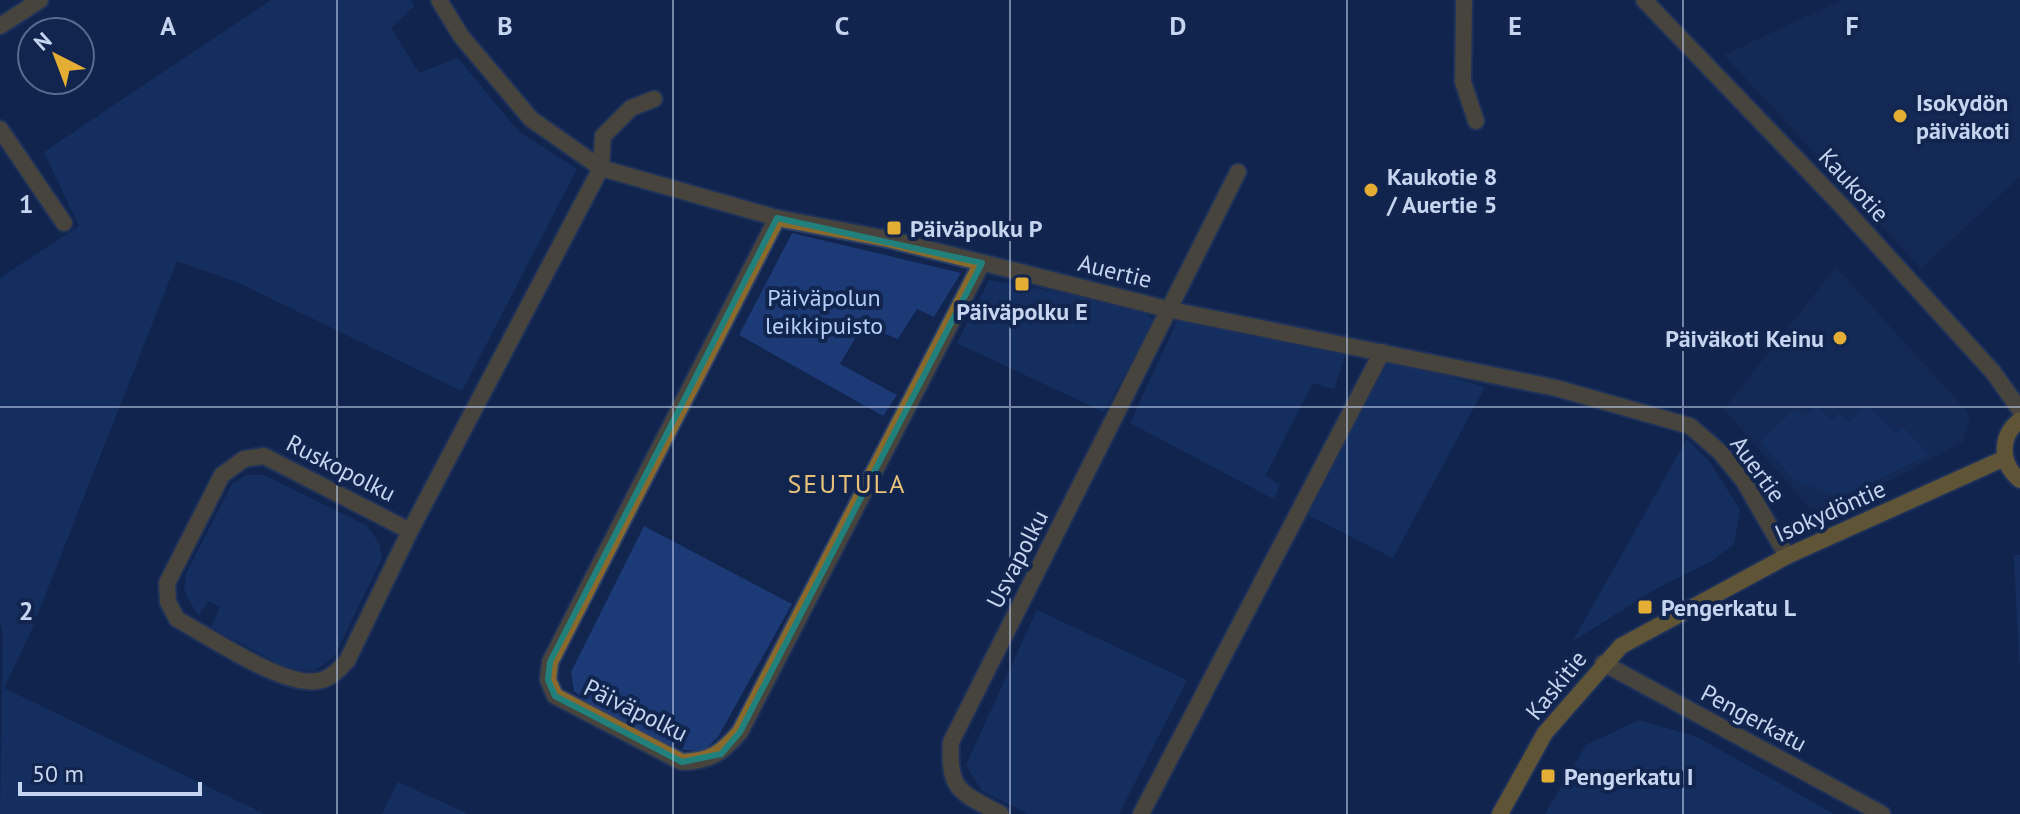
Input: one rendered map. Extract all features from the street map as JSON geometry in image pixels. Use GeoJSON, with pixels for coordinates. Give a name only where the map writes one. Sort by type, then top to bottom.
{"type":"FeatureCollection","features":[{"type":"Feature","properties":{"kind":"street"},"geometry":{"type":"LineString","coordinates":[[0,26],[40,0]]}},
{"type":"Feature","properties":{"kind":"street","name":"Auertie"},"geometry":{"type":"LineString","coordinates":[[439,0],[461,36],[531,119],[601,168],[777,218],[888,239],[1171,310],[1556,388],[1690,426],[1720,452],[1743,480],[1787,556]]}},
{"type":"Feature","properties":{"kind":"street"},"geometry":{"type":"LineString","coordinates":[[1464,0],[1463,82],[1476,121]]}},
{"type":"Feature","properties":{"kind":"street","name":"Kaukotie"},"geometry":{"type":"LineString","coordinates":[[1644,0],[1840,204],[1993,372],[2020,410]]}},
{"type":"Feature","properties":{"kind":"street","name":"Ruskopolku"},"geometry":{"type":"LineString","coordinates":[[410,531],[264,456],[244,459],[222,475],[167,583],[168,602],[177,619],[282,676],[313,682],[331,677],[347,661],[410,531],[601,168],[603,136],[631,108],[654,99]]}},
{"type":"Feature","properties":{"kind":"street"},"geometry":{"type":"LineString","coordinates":[[0,129],[64,223]]}},
{"type":"Feature","properties":{"kind":"street","name":"Usvapolku"},"geometry":{"type":"LineString","coordinates":[[1001,814],[960,793],[949,773],[951,742],[1238,172]]}},
{"type":"Feature","properties":{"kind":"street","name":"Päiväpolku"},"geometry":{"type":"LineString","coordinates":[[777,218],[550,662],[548,680],[555,696],[682,762],[703,761],[721,754],[740,732],[982,263]]}},
{"type":"Feature","properties":{"kind":"street"},"geometry":{"type":"LineString","coordinates":[[1141,814],[1382,352]]}},
{"type":"Feature","properties":{"kind":"street"},"geometry":{"type":"LineString","coordinates":[[2020,420],[2008,432],[2005,458],[2020,480]]}},
{"type":"Feature","properties":{"kind":"street","name":"Isokydöntie"},"geometry":{"type":"LineString","coordinates":[[1678,614],[1787,556],[2005,458]]}},
{"type":"Feature","properties":{"kind":"street","name":"Kaskitie"},"geometry":{"type":"LineString","coordinates":[[1500,814],[1545,733],[1603,663],[1621,646],[1678,614]]}},
{"type":"Feature","properties":{"kind":"street","name":"Pengerkatu"},"geometry":{"type":"LineString","coordinates":[[1603,663],[1882,814]]}},
{"type":"Feature","properties":{"kind":"highlighted area"},"geometry":{"type":"Polygon","coordinates":[[[777,218],[982,263],[740,732],[721,754],[682,762],[555,696],[548,680],[550,662],[777,218]]]}},
{"type":"Feature","properties":{"kind":"shaded area","name":"Isokydön päiväkoti"},"geometry":{"type":"Polygon","coordinates":[[[1842,0],[2020,0],[2020,177],[1921,268],[1724,55],[1842,0]]]}},
{"type":"Feature","properties":{"kind":"shaded area","name":"Päiväkoti Keinu"},"geometry":{"type":"Polygon","coordinates":[[[1836,267],[1966,410],[1970,419],[1963,442],[1827,513],[1809,508],[1724,409],[1836,267]]]}},
{"type":"Feature","properties":{"kind":"green space"},"geometry":{"type":"Polygon","coordinates":[[[271,0],[411,0],[414,6],[391,28],[419,73],[458,58],[518,131],[577,169],[462,391],[239,283],[177,261],[31,631],[4,688],[264,814],[0,814],[3,636],[0,621],[0,278],[79,226],[44,152],[271,0]]]}},
{"type":"Feature","properties":{"kind":"green space","name":"Päiväpolun leikkipuisto"},"geometry":{"type":"Polygon","coordinates":[[[792,233],[961,273],[934,317],[917,309],[898,339],[863,325],[840,364],[897,395],[883,416],[739,335],[792,233]]]}},
{"type":"Feature","properties":{"kind":"green space"},"geometry":{"type":"Polygon","coordinates":[[[989,280],[1142,307],[1153,322],[1104,412],[957,343],[989,280]]]}},
{"type":"Feature","properties":{"kind":"green space"},"geometry":{"type":"Polygon","coordinates":[[[1179,317],[1346,353],[1334,389],[1313,383],[1265,476],[1280,484],[1274,499],[1130,423],[1179,317]]]}},
{"type":"Feature","properties":{"kind":"green space"},"geometry":{"type":"Polygon","coordinates":[[[1385,359],[1485,387],[1393,558],[1306,514],[1385,359]]]}},
{"type":"Feature","properties":{"kind":"green space"},"geometry":{"type":"Polygon","coordinates":[[[1816,405],[1832,420],[1839,413],[1849,423],[1867,405],[1895,433],[1903,427],[1929,454],[1840,497],[1794,480],[1761,441],[1793,411],[1805,416],[1816,405]]]}},
{"type":"Feature","properties":{"kind":"green space"},"geometry":{"type":"Polygon","coordinates":[[[1687,439],[1709,461],[1740,510],[1734,544],[1712,561],[1659,587],[1573,641],[1687,439]]]}},
{"type":"Feature","properties":{"kind":"green space"},"geometry":{"type":"Polygon","coordinates":[[[246,475],[264,475],[367,526],[379,543],[382,558],[334,657],[314,671],[287,668],[211,627],[220,607],[209,601],[198,616],[184,590],[186,574],[232,484],[246,475]]]}},
{"type":"Feature","properties":{"kind":"green space"},"geometry":{"type":"Polygon","coordinates":[[[644,526],[792,604],[718,737],[703,751],[682,750],[690,729],[687,736],[679,733],[671,749],[590,705],[574,691],[571,672],[644,526]]]}},
{"type":"Feature","properties":{"kind":"green space"},"geometry":{"type":"Polygon","coordinates":[[[2014,555],[2020,555],[2020,662],[2019,662],[2014,555]]]}},
{"type":"Feature","properties":{"kind":"green space"},"geometry":{"type":"Polygon","coordinates":[[[1037,610],[1187,680],[1119,814],[1028,814],[982,791],[966,765],[1037,610]]]}},
{"type":"Feature","properties":{"kind":"green space"},"geometry":{"type":"Polygon","coordinates":[[[1639,720],[1697,737],[1834,814],[1545,814],[1586,745],[1639,720]]]}},
{"type":"Feature","properties":{"kind":"green space"},"geometry":{"type":"Polygon","coordinates":[[[398,782],[468,814],[382,814],[398,782]]]}},
{"type":"Feature","properties":{"kind":"place","name":"Isokydön päiväkoti"},"geometry":{"type":"Point","coordinates":[1900,116]}},
{"type":"Feature","properties":{"kind":"place","name":"Kaukotie 8 / Auertie 5"},"geometry":{"type":"Point","coordinates":[1371,190]}},
{"type":"Feature","properties":{"kind":"place","name":"Päiväpolku P"},"geometry":{"type":"Point","coordinates":[894,228]}},
{"type":"Feature","properties":{"kind":"place","name":"Päiväpolku E"},"geometry":{"type":"Point","coordinates":[1022,284]}},
{"type":"Feature","properties":{"kind":"place","name":"Päiväkoti Keinu"},"geometry":{"type":"Point","coordinates":[1840,338]}},
{"type":"Feature","properties":{"kind":"place","name":"Pengerkatu L"},"geometry":{"type":"Point","coordinates":[1645,607]}},
{"type":"Feature","properties":{"kind":"place","name":"Pengerkatu I"},"geometry":{"type":"Point","coordinates":[1548,776]}},
{"type":"Feature","properties":{"kind":"district","name":"SEUTULA"},"geometry":{"type":"Point","coordinates":[847,483]}}]}
